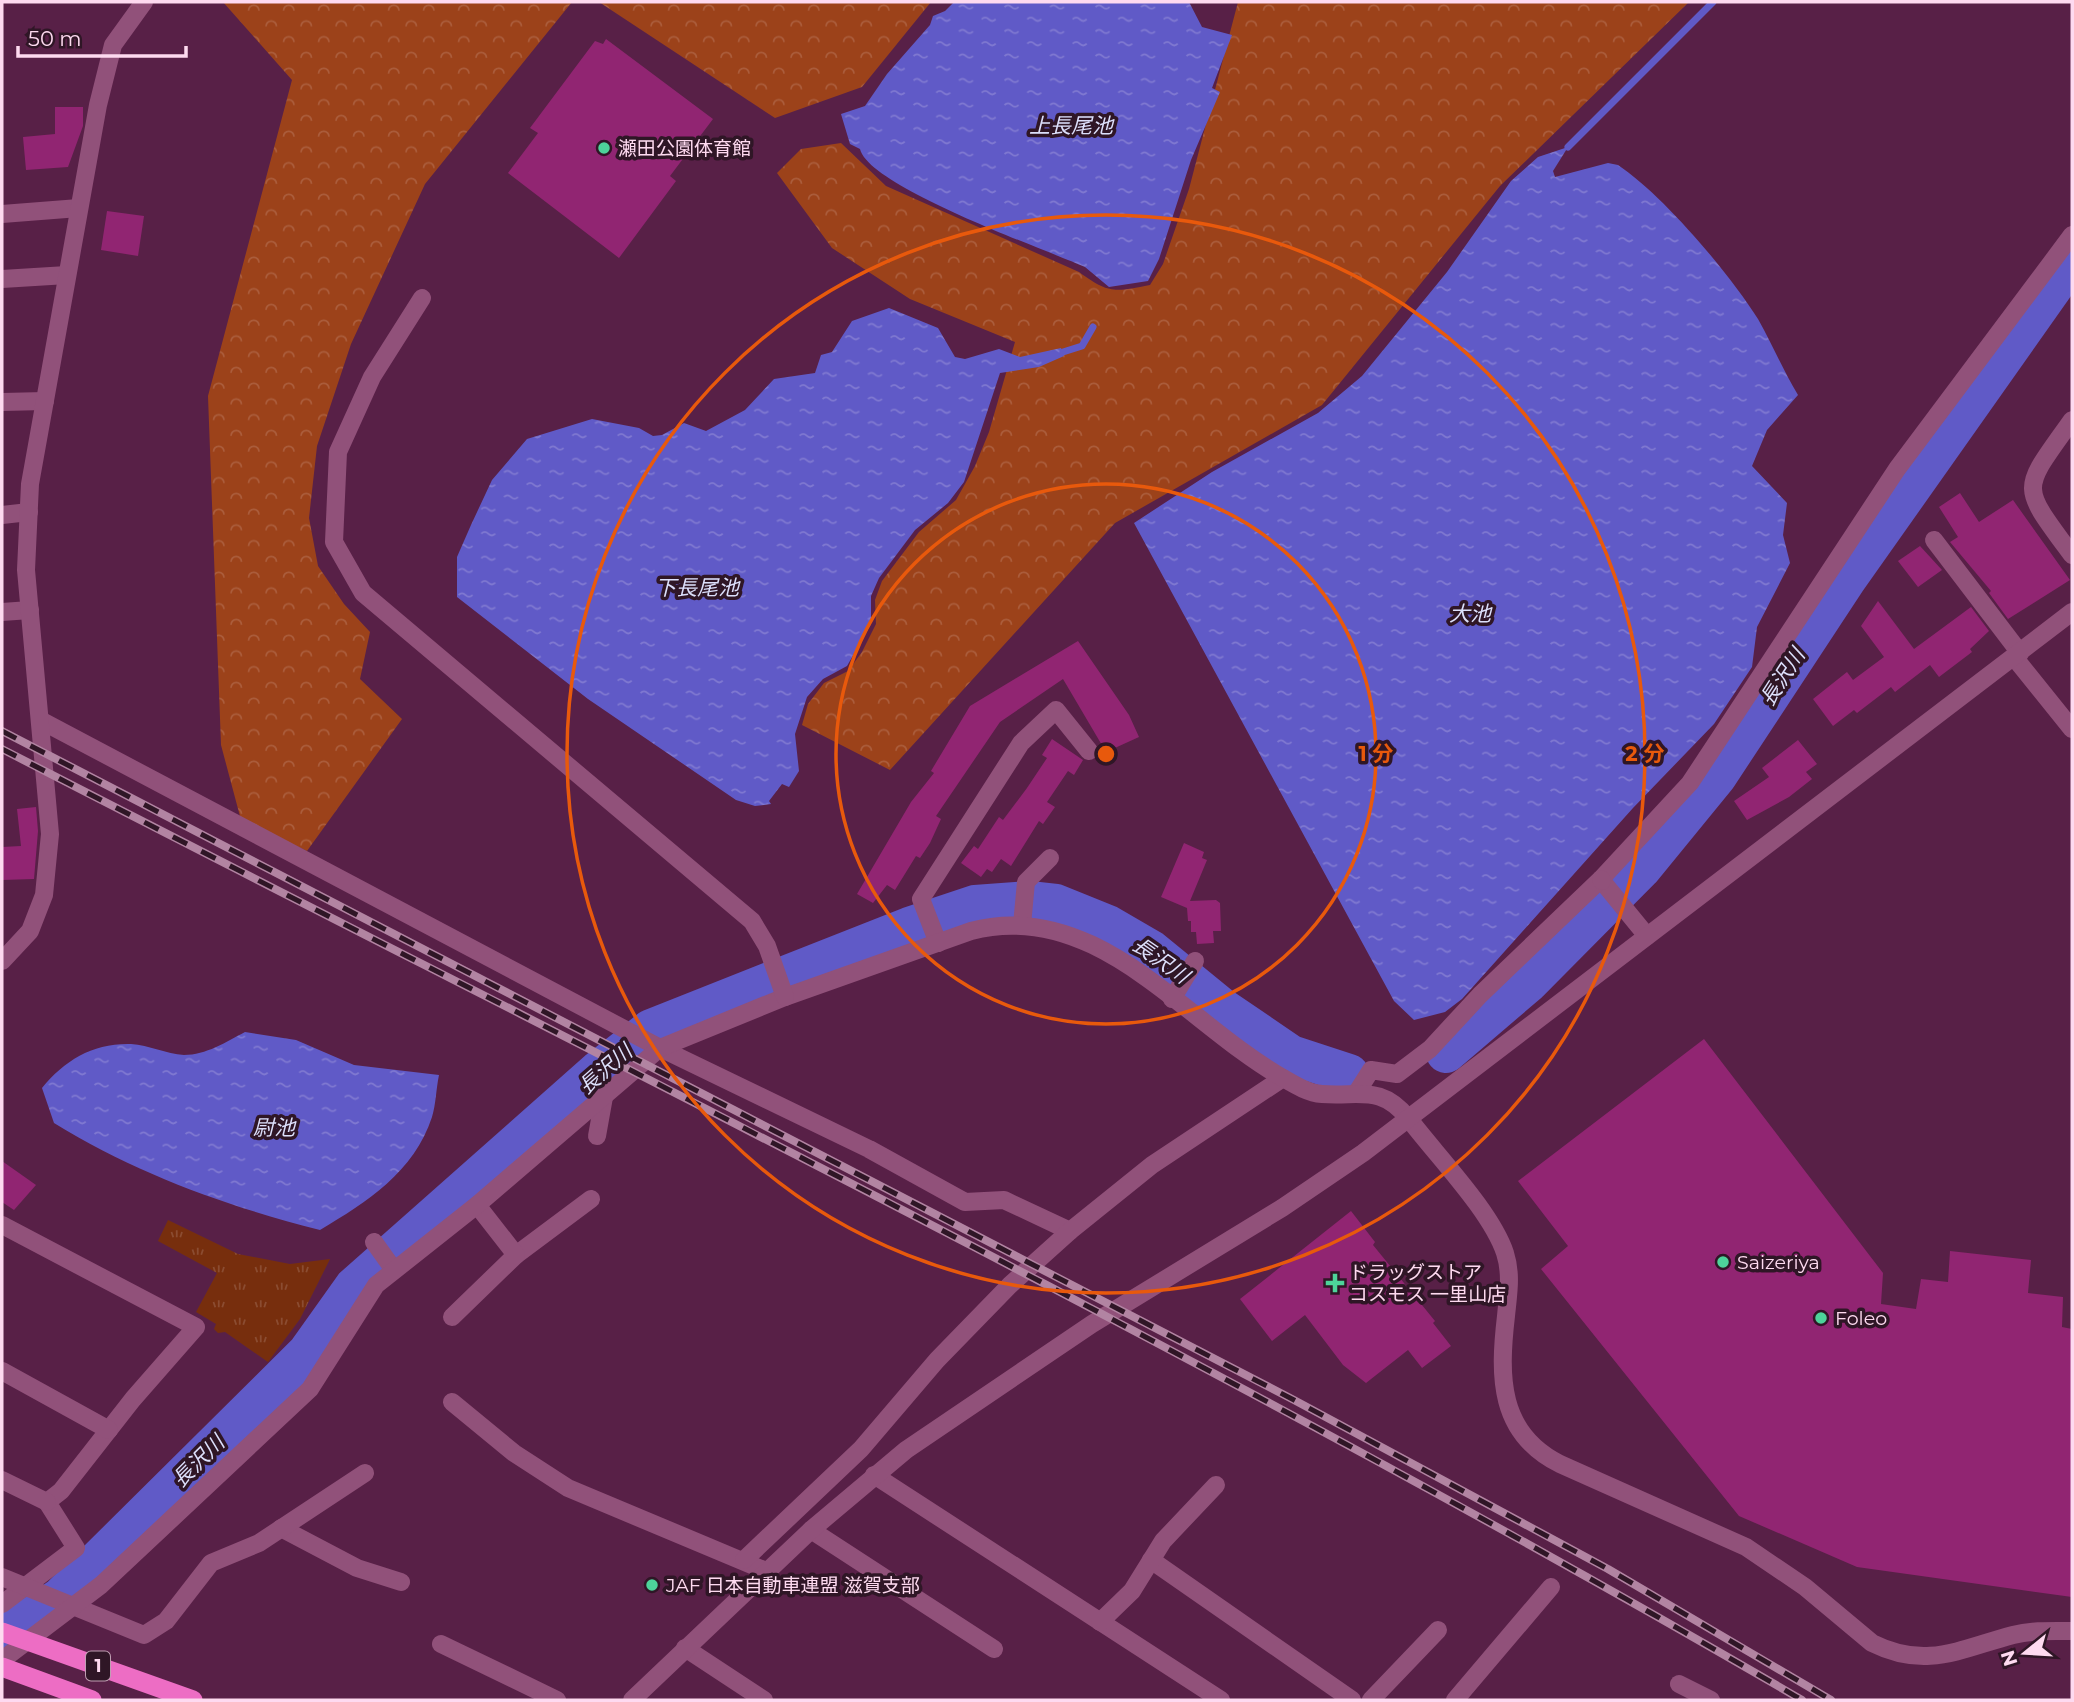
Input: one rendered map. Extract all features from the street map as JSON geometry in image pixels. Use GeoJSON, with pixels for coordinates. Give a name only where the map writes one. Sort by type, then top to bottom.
{"type":"FeatureCollection","features":[{"type":"Feature","properties":{"kind":"highway","name":"1"},"geometry":{"type":"LineString","coordinates":[[2,1632],[193,1700]]}},
{"type":"Feature","properties":{"kind":"highway","name":"1"},"geometry":{"type":"LineString","coordinates":[[2,1667],[92,1700]]}},
{"type":"Feature","properties":{"kind":"street"},"geometry":{"type":"LineString","coordinates":[[2,961],[30,931],[44,895],[50,834],[26,570],[30,484],[98,105],[113,45],[144,2]]}},
{"type":"Feature","properties":{"kind":"street"},"geometry":{"type":"LineString","coordinates":[[2,214],[79,208]]}},
{"type":"Feature","properties":{"kind":"street"},"geometry":{"type":"LineString","coordinates":[[1357,1092],[1371,1070],[1397,1074],[1430,1049],[1480,995],[1601,880],[1690,783],[1897,470],[2072,235]]}},
{"type":"Feature","properties":{"kind":"street"},"geometry":{"type":"LineString","coordinates":[[2,279],[67,275]]}},
{"type":"Feature","properties":{"kind":"street"},"geometry":{"type":"LineString","coordinates":[[422,298],[372,377],[338,452],[334,542],[363,593],[752,921],[767,946],[785,997]]}},
{"type":"Feature","properties":{"kind":"street"},"geometry":{"type":"LineString","coordinates":[[2,402],[45,401]]}},
{"type":"Feature","properties":{"kind":"street"},"geometry":{"type":"LineString","coordinates":[[2072,420],[2034,474],[2031,490],[2037,507],[2072,555]]}},
{"type":"Feature","properties":{"kind":"street"},"geometry":{"type":"LineString","coordinates":[[2,515],[29,512]]}},
{"type":"Feature","properties":{"kind":"street"},"geometry":{"type":"LineString","coordinates":[[1934,540],[2072,729]]}},
{"type":"Feature","properties":{"kind":"street"},"geometry":{"type":"LineString","coordinates":[[2,612],[30,610]]}},
{"type":"Feature","properties":{"kind":"street"},"geometry":{"type":"LineString","coordinates":[[632,1700],[811,1530],[874,1475],[940,1425],[1070,1338],[1282,1208],[1409,1119],[2072,612]]}},
{"type":"Feature","properties":{"kind":"street"},"geometry":{"type":"LineString","coordinates":[[938,942],[921,900],[1021,743],[1056,710],[1089,751]]}},
{"type":"Feature","properties":{"kind":"street"},"geometry":{"type":"LineString","coordinates":[[40,720],[660,1048],[869,1149],[965,1202],[1004,1200],[1070,1231]]}},
{"type":"Feature","properties":{"kind":"street"},"geometry":{"type":"LineString","coordinates":[[1022,924],[1026,884],[1050,858]]}},
{"type":"Feature","properties":{"kind":"street"},"geometry":{"type":"LineString","coordinates":[[1601,880],[1648,937]]}},
{"type":"Feature","properties":{"kind":"street"},"geometry":{"type":"LineString","coordinates":[[2,1660],[101,1585],[310,1389],[376,1285],[477,1205],[660,1048],[785,997],[938,942],[990,926],[1022,924],[1054,930],[1094,944],[1283,1078],[1320,1094],[1357,1092],[1381,1096],[1392,1101],[1491,1225],[1505,1252],[1510,1288],[1502,1356],[1503,1388],[1518,1427],[1537,1451],[1559,1464],[1746,1547],[1776,1566],[1871,1643],[1885,1650],[1917,1657],[1936,1657],[2036,1630],[2072,1631]]}},
{"type":"Feature","properties":{"kind":"street"},"geometry":{"type":"LineString","coordinates":[[1173,998],[1194,962]]}},
{"type":"Feature","properties":{"kind":"street"},"geometry":{"type":"LineString","coordinates":[[744,1560],[861,1450],[937,1360],[1010,1285],[1070,1231],[1152,1165],[1283,1078]]}},
{"type":"Feature","properties":{"kind":"street"},"geometry":{"type":"LineString","coordinates":[[597,1136],[604,1097]]}},
{"type":"Feature","properties":{"kind":"street"},"geometry":{"type":"LineString","coordinates":[[452,1317],[516,1255],[590,1199]]}},
{"type":"Feature","properties":{"kind":"street"},"geometry":{"type":"LineString","coordinates":[[477,1205],[516,1255]]}},
{"type":"Feature","properties":{"kind":"street"},"geometry":{"type":"LineString","coordinates":[[2,1226],[196,1327],[61,1491],[47,1502]]}},
{"type":"Feature","properties":{"kind":"street"},"geometry":{"type":"LineString","coordinates":[[374,1243],[394,1269]]}},
{"type":"Feature","properties":{"kind":"street"},"geometry":{"type":"LineString","coordinates":[[2,1371],[109,1430]]}},
{"type":"Feature","properties":{"kind":"street"},"geometry":{"type":"LineString","coordinates":[[452,1402],[514,1453],[568,1488],[766,1571]]}},
{"type":"Feature","properties":{"kind":"street"},"geometry":{"type":"LineString","coordinates":[[2,1577],[145,1635],[166,1621],[211,1563],[259,1543],[365,1473]]}},
{"type":"Feature","properties":{"kind":"street"},"geometry":{"type":"LineString","coordinates":[[874,1475],[1221,1700]]}},
{"type":"Feature","properties":{"kind":"street"},"geometry":{"type":"LineString","coordinates":[[2,1480],[47,1502],[76,1548],[2,1604]]}},
{"type":"Feature","properties":{"kind":"street"},"geometry":{"type":"LineString","coordinates":[[1100,1622],[1132,1591],[1163,1541],[1216,1485]]}},
{"type":"Feature","properties":{"kind":"street"},"geometry":{"type":"LineString","coordinates":[[281,1528],[358,1568],[401,1582]]}},
{"type":"Feature","properties":{"kind":"street"},"geometry":{"type":"LineString","coordinates":[[811,1530],[993,1649]]}},
{"type":"Feature","properties":{"kind":"street"},"geometry":{"type":"LineString","coordinates":[[1151,1560],[1352,1700]]}},
{"type":"Feature","properties":{"kind":"street"},"geometry":{"type":"LineString","coordinates":[[1455,1700],[1551,1587]]}},
{"type":"Feature","properties":{"kind":"street"},"geometry":{"type":"LineString","coordinates":[[1371,1700],[1438,1630]]}},
{"type":"Feature","properties":{"kind":"street"},"geometry":{"type":"LineString","coordinates":[[441,1644],[556,1700]]}},
{"type":"Feature","properties":{"kind":"street"},"geometry":{"type":"LineString","coordinates":[[685,1648],[764,1700]]}},
{"type":"Feature","properties":{"kind":"street"},"geometry":{"type":"LineString","coordinates":[[1679,1684],[1711,1700]]}},
{"type":"Feature","properties":{"kind":"green space"},"geometry":{"type":"Polygon","coordinates":[[[223,2],[572,2],[425,184],[351,344],[317,446],[309,518],[318,566],[344,604],[370,632],[360,679],[402,719],[307,851],[241,820],[221,745],[208,396],[292,80],[223,2]]]}},
{"type":"Feature","properties":{"kind":"green space"},"geometry":{"type":"Polygon","coordinates":[[[599,2],[931,2],[862,87],[775,118],[599,2]]]}},
{"type":"Feature","properties":{"kind":"green space"},"geometry":{"type":"Polygon","coordinates":[[[1238,2],[1689,2],[1500,186],[1322,405],[1115,523],[890,770],[802,725],[808,704],[824,683],[848,671],[862,652],[876,624],[875,600],[882,581],[919,532],[956,500],[975,466],[989,432],[1015,342],[910,299],[832,248],[777,173],[801,149],[841,143],[886,186],[1079,272],[1105,288],[1120,290],[1150,285],[1163,264],[1189,189],[1238,2]]]}},
{"type":"Feature","properties":{"kind":"green space"},"geometry":{"type":"Polygon","coordinates":[[[168,1220],[238,1254],[290,1264],[330,1259],[300,1319],[268,1362],[225,1332],[218,1333],[214,1329],[216,1324],[196,1312],[217,1273],[158,1241],[168,1220]]]}},
{"type":"Feature","properties":{"kind":"water","name":"上長尾池"},"geometry":{"type":"Polygon","coordinates":[[[954,2],[1189,2],[1202,27],[1232,35],[1212,88],[1220,92],[1191,160],[1159,259],[1148,281],[1109,287],[1085,267],[960,216],[893,181],[871,164],[860,149],[850,144],[841,114],[865,106],[887,74],[930,25],[933,16],[945,11],[954,2]]]}},
{"type":"Feature","properties":{"kind":"water","name":"大池"},"geometry":{"type":"Polygon","coordinates":[[[1568,147],[1553,171],[1555,177],[1608,163],[1618,165],[1636,178],[1694,236],[1746,300],[1763,328],[1798,395],[1767,430],[1752,466],[1787,503],[1783,535],[1790,563],[1757,627],[1752,667],[1714,724],[1633,808],[1462,999],[1445,1012],[1414,1020],[1394,1001],[1134,523],[1212,472],[1318,413],[1362,376],[1447,272],[1511,181],[1538,157],[1568,147]]]}},
{"type":"Feature","properties":{"kind":"water","name":"下長尾池"},"geometry":{"type":"Polygon","coordinates":[[[889,308],[938,328],[955,357],[965,359],[999,349],[1020,357],[1061,348],[1064,356],[1039,367],[1000,373],[964,482],[948,503],[915,530],[879,578],[871,596],[871,624],[847,666],[823,679],[807,697],[795,734],[799,771],[789,787],[782,784],[769,801],[771,804],[755,806],[736,800],[588,699],[457,597],[457,557],[471,525],[492,480],[527,439],[592,419],[639,428],[653,436],[662,435],[684,423],[706,431],[745,410],[774,379],[815,373],[821,355],[832,352],[852,321],[889,308]]]}},
{"type":"Feature","properties":{"kind":"water","name":"尉池"},"geometry":{"type":"Polygon","coordinates":[[[245,1032],[296,1040],[354,1065],[439,1075],[432,1117],[414,1154],[387,1184],[320,1230],[183,1187],[117,1158],[54,1123],[42,1088],[60,1069],[81,1055],[117,1044],[144,1046],[184,1055],[200,1053],[245,1032]]]}},
{"type":"Feature","properties":{"kind":"building","name":"瀬田公園体育館"},"geometry":{"type":"Polygon","coordinates":[[[606,39],[713,119],[670,176],[676,181],[619,258],[508,173],[538,133],[530,128],[595,41],[603,44],[606,39]]]}},
{"type":"Feature","properties":{"kind":"building"},"geometry":{"type":"Polygon","coordinates":[[[55,107],[83,107],[83,126],[68,167],[26,170],[23,137],[55,134],[55,107]]]}},
{"type":"Feature","properties":{"kind":"building"},"geometry":{"type":"Polygon","coordinates":[[[107,211],[144,216],[138,256],[101,250],[107,211]]]}},
{"type":"Feature","properties":{"kind":"building"},"geometry":{"type":"Polygon","coordinates":[[[1960,493],[1979,522],[2013,500],[2070,580],[2008,619],[1989,593],[1991,591],[1950,542],[1958,537],[1939,507],[1960,493]]]}},
{"type":"Feature","properties":{"kind":"building"},"geometry":{"type":"Polygon","coordinates":[[[1920,546],[1942,570],[1918,587],[1898,561],[1920,546]]]}},
{"type":"Feature","properties":{"kind":"building"},"geometry":{"type":"Polygon","coordinates":[[[1878,601],[1914,649],[1971,607],[1989,631],[1970,649],[1972,652],[1939,677],[1930,665],[1895,692],[1891,687],[1857,713],[1854,710],[1833,726],[1813,699],[1847,672],[1853,680],[1884,657],[1861,626],[1878,601]]]}},
{"type":"Feature","properties":{"kind":"building"},"geometry":{"type":"Polygon","coordinates":[[[1078,641],[1129,715],[1139,737],[1106,752],[1063,679],[1000,722],[936,816],[941,819],[930,843],[920,858],[916,856],[895,890],[887,885],[873,903],[857,894],[911,802],[934,773],[931,771],[970,706],[1078,641]]]}},
{"type":"Feature","properties":{"kind":"building"},"geometry":{"type":"Polygon","coordinates":[[[1052,739],[1083,760],[1074,775],[1068,771],[1047,802],[1055,807],[1043,824],[1039,821],[1011,866],[1001,859],[992,872],[987,869],[981,877],[961,863],[974,846],[978,849],[999,817],[1003,820],[1027,788],[1047,758],[1042,755],[1052,739]]]}},
{"type":"Feature","properties":{"kind":"building"},"geometry":{"type":"Polygon","coordinates":[[[1798,740],[1817,764],[1806,772],[1812,779],[1789,797],[1747,820],[1734,801],[1769,777],[1762,768],[1798,740]]]}},
{"type":"Feature","properties":{"kind":"building"},"geometry":{"type":"Polygon","coordinates":[[[36,807],[38,831],[34,879],[2,880],[2,847],[21,846],[17,809],[36,807]]]}},
{"type":"Feature","properties":{"kind":"building"},"geometry":{"type":"Polygon","coordinates":[[[1184,843],[1204,852],[1202,858],[1207,860],[1190,901],[1216,900],[1220,903],[1221,931],[1213,931],[1214,943],[1197,944],[1196,932],[1191,932],[1187,908],[1161,897],[1184,843]]]}},
{"type":"Feature","properties":{"kind":"building","name":"Foleo"},"geometry":{"type":"Polygon","coordinates":[[[1704,1039],[1883,1273],[1881,1304],[1916,1309],[1921,1279],[1948,1282],[1950,1251],[2031,1260],[2028,1293],[2063,1297],[2062,1327],[2072,1329],[2072,1597],[1857,1567],[1739,1516],[1541,1269],[1568,1246],[1518,1181],[1704,1039]]]}},
{"type":"Feature","properties":{"kind":"building"},"geometry":{"type":"Polygon","coordinates":[[[2,1161],[36,1185],[14,1210],[2,1202],[2,1161]]]}},
{"type":"Feature","properties":{"kind":"building"},"geometry":{"type":"Polygon","coordinates":[[[1351,1211],[1375,1242],[1373,1245],[1435,1321],[1433,1323],[1451,1346],[1422,1368],[1408,1350],[1366,1383],[1343,1365],[1305,1315],[1272,1341],[1240,1299],[1351,1211]]]}},
{"type":"Feature","properties":{"kind":"waterway"},"geometry":{"type":"LineString","coordinates":[[1568,147],[1713,2]]}},
{"type":"Feature","properties":{"kind":"waterway","name":"長沢川"},"geometry":{"type":"LineString","coordinates":[[1446,1053],[1529,982],[1641,869],[1717,776],[1846,580],[2072,260]]}},
{"type":"Feature","properties":{"kind":"waterway"},"geometry":{"type":"LineString","coordinates":[[1063,352],[1082,346],[1093,327]]}},
{"type":"Feature","properties":{"kind":"waterway","name":"長沢川"},"geometry":{"type":"LineString","coordinates":[[2,1637],[61,1597],[307,1353],[354,1287],[598,1071],[651,1029],[909,927],[975,905],[1029,901],[1056,904],[1108,925],[1151,950],[1222,1008],[1291,1055],[1349,1074]]}},
{"type":"Feature","properties":{"kind":"railway"},"geometry":{"type":"LineString","coordinates":[[2,731],[1294,1400],[1608,1569],[1831,1700]]}},
{"type":"Feature","properties":{"kind":"railway"},"geometry":{"type":"LineString","coordinates":[[2,749],[682,1096],[1134,1331],[1581,1574],[1802,1700]]}},
{"type":"Feature","properties":{"kind":"place","name":"瀬田公園体育館"},"geometry":{"type":"Point","coordinates":[604,148]}},
{"type":"Feature","properties":{"kind":"place","name":"Saizeriya"},"geometry":{"type":"Point","coordinates":[1723,1262]}},
{"type":"Feature","properties":{"kind":"place","name":"ドラッグストア コスモス 一里山店"},"geometry":{"type":"Point","coordinates":[1335,1283]}},
{"type":"Feature","properties":{"kind":"place","name":"Foleo"},"geometry":{"type":"Point","coordinates":[1821,1318]}},
{"type":"Feature","properties":{"kind":"place","name":"JAF 日本自動車連盟 滋賀支部"},"geometry":{"type":"Point","coordinates":[652,1585]}}]}
